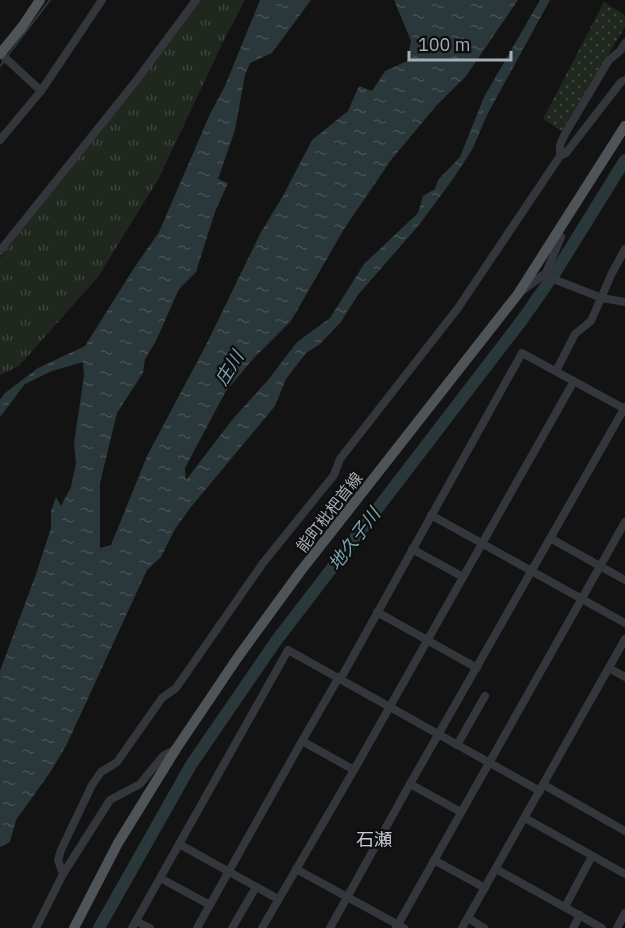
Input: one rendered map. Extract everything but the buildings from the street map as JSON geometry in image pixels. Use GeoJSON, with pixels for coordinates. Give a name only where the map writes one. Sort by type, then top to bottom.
{"type":"FeatureCollection","features":[{"type":"Feature","properties":{"kind":"main road"},"geometry":{"type":"LineString","coordinates":[[0,54],[40,0]]}},
{"type":"Feature","properties":{"kind":"main road","name":"能町枇杷首線"},"geometry":{"type":"LineString","coordinates":[[74,928],[118,843],[176,749],[238,657],[300,572],[518,294],[625,126]]}},
{"type":"Feature","properties":{"kind":"street"},"geometry":{"type":"LineString","coordinates":[[0,140],[41,91],[102,0]]}},
{"type":"Feature","properties":{"kind":"street"},"geometry":{"type":"LineString","coordinates":[[0,251],[136,81],[196,0]]}},
{"type":"Feature","properties":{"kind":"street"},"geometry":{"type":"LineString","coordinates":[[560,156],[560,145],[565,134],[609,60],[620,51],[625,43]]}},
{"type":"Feature","properties":{"kind":"street"},"geometry":{"type":"LineString","coordinates":[[0,54],[41,91]]}},
{"type":"Feature","properties":{"kind":"street"},"geometry":{"type":"LineString","coordinates":[[63,874],[58,860],[61,850],[100,772],[117,762],[162,698],[176,688],[263,563],[334,475],[340,459],[458,308],[560,156],[566,153],[621,82],[625,80]]}},
{"type":"Feature","properties":{"kind":"street"},"geometry":{"type":"LineString","coordinates":[[518,294],[545,275],[561,237],[558,232]]}},
{"type":"Feature","properties":{"kind":"street"},"geometry":{"type":"LineString","coordinates":[[556,371],[575,334],[591,321],[625,249]]}},
{"type":"Feature","properties":{"kind":"street"},"geometry":{"type":"LineString","coordinates":[[545,275],[602,298],[625,302]]}},
{"type":"Feature","properties":{"kind":"street"},"geometry":{"type":"LineString","coordinates":[[197,928],[522,353],[625,408],[330,928]]}},
{"type":"Feature","properties":{"kind":"street"},"geometry":{"type":"LineString","coordinates":[[262,928],[574,381]]}},
{"type":"Feature","properties":{"kind":"street"},"geometry":{"type":"LineString","coordinates":[[431,515],[625,623]]}},
{"type":"Feature","properties":{"kind":"street"},"geometry":{"type":"LineString","coordinates":[[296,869],[399,927],[434,860],[600,566],[621,538],[625,522]]}},
{"type":"Feature","properties":{"kind":"street"},"geometry":{"type":"LineString","coordinates":[[550,538],[625,580]]}},
{"type":"Feature","properties":{"kind":"street"},"geometry":{"type":"LineString","coordinates":[[412,549],[463,577]]}},
{"type":"Feature","properties":{"kind":"street"},"geometry":{"type":"LineString","coordinates":[[377,612],[477,668]]}},
{"type":"Feature","properties":{"kind":"street"},"geometry":{"type":"LineString","coordinates":[[462,928],[625,639]]}},
{"type":"Feature","properties":{"kind":"street"},"geometry":{"type":"LineString","coordinates":[[150,928],[134,924],[288,650],[490,763],[625,831]]}},
{"type":"Feature","properties":{"kind":"street"},"geometry":{"type":"LineString","coordinates":[[609,668],[625,677]]}},
{"type":"Feature","properties":{"kind":"street"},"geometry":{"type":"LineString","coordinates":[[457,745],[485,696]]}},
{"type":"Feature","properties":{"kind":"street"},"geometry":{"type":"LineString","coordinates":[[302,741],[354,770]]}},
{"type":"Feature","properties":{"kind":"street"},"geometry":{"type":"LineString","coordinates":[[36,928],[63,874],[110,800],[140,784],[163,756],[176,749]]}},
{"type":"Feature","properties":{"kind":"street"},"geometry":{"type":"LineString","coordinates":[[410,784],[461,812]]}},
{"type":"Feature","properties":{"kind":"street"},"geometry":{"type":"LineString","coordinates":[[525,818],[625,874]]}},
{"type":"Feature","properties":{"kind":"street"},"geometry":{"type":"LineString","coordinates":[[179,844],[278,899]]}},
{"type":"Feature","properties":{"kind":"street"},"geometry":{"type":"LineString","coordinates":[[565,907],[592,856]]}},
{"type":"Feature","properties":{"kind":"street"},"geometry":{"type":"LineString","coordinates":[[434,860],[485,888]]}},
{"type":"Feature","properties":{"kind":"street"},"geometry":{"type":"LineString","coordinates":[[496,869],[602,928]]}},
{"type":"Feature","properties":{"kind":"street"},"geometry":{"type":"LineString","coordinates":[[160,878],[210,905]]}},
{"type":"Feature","properties":{"kind":"street"},"geometry":{"type":"LineString","coordinates":[[232,928],[256,887]]}},
{"type":"Feature","properties":{"kind":"street"},"geometry":{"type":"LineString","coordinates":[[617,928],[625,913]]}},
{"type":"Feature","properties":{"kind":"street"},"geometry":{"type":"LineString","coordinates":[[573,928],[580,915]]}},
{"type":"Feature","properties":{"kind":"street"},"geometry":{"type":"LineString","coordinates":[[468,918],[484,928]]}},
{"type":"Feature","properties":{"kind":"green space"},"geometry":{"type":"Polygon","coordinates":[[[197,0],[245,0],[159,178],[98,277],[19,366],[0,375],[0,258],[165,48],[197,0]]]}},
{"type":"Feature","properties":{"kind":"green space"},"geometry":{"type":"Polygon","coordinates":[[[604,2],[625,15],[625,27],[562,131],[543,119],[604,2]]]}},
{"type":"Feature","properties":{"kind":"water","name":"庄川"},"geometry":{"type":"Polygon","coordinates":[[[260,0],[311,0],[272,53],[250,63],[245,75],[235,130],[218,179],[228,183],[215,212],[196,272],[179,289],[156,341],[145,359],[143,373],[117,413],[100,483],[100,548],[111,545],[147,456],[207,343],[261,232],[312,140],[348,111],[359,86],[372,91],[385,71],[407,61],[411,41],[394,0],[518,0],[466,76],[436,106],[391,160],[344,229],[291,321],[253,359],[226,391],[185,468],[186,480],[297,342],[330,318],[364,264],[418,213],[423,196],[435,189],[438,180],[460,157],[484,97],[540,0],[550,0],[487,115],[473,148],[453,179],[419,225],[357,296],[341,322],[320,344],[306,353],[286,379],[275,406],[191,507],[175,529],[161,557],[147,570],[66,746],[16,820],[10,842],[0,847],[0,671],[51,528],[51,511],[56,497],[61,506],[71,487],[76,463],[74,443],[84,376],[83,362],[52,371],[25,384],[0,417],[0,400],[5,393],[38,368],[85,346],[159,232],[210,114],[225,86],[260,0]]]}},
{"type":"Feature","properties":{"kind":"waterway"},"geometry":{"type":"LineString","coordinates":[[8,55],[50,0]]}},
{"type":"Feature","properties":{"kind":"waterway"},"geometry":{"type":"LineString","coordinates":[[0,66],[5,60]]}},
{"type":"Feature","properties":{"kind":"waterway","name":"地久子川"},"geometry":{"type":"LineString","coordinates":[[99,928],[191,765],[276,641],[522,320],[555,273],[625,160]]}},
{"type":"Feature","properties":{"kind":"district","name":"石瀬"},"geometry":{"type":"Point","coordinates":[374,839]}}]}
